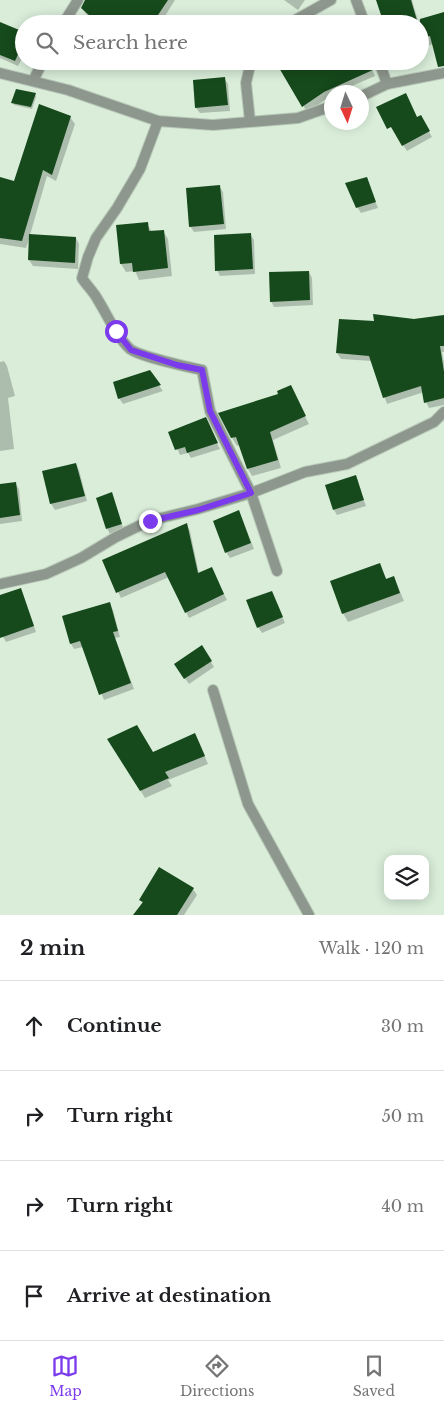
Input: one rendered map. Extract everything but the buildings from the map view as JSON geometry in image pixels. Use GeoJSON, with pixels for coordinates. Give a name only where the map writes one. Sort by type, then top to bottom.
{"type":"FeatureCollection","features":[{"type":"Feature","properties":{"kind":"street"},"geometry":{"type":"LineString","coordinates":[[68,15],[78,0]]}},
{"type":"Feature","properties":{"kind":"street"},"geometry":{"type":"LineString","coordinates":[[304,15],[331,0]]}},
{"type":"Feature","properties":{"kind":"street"},"geometry":{"type":"LineString","coordinates":[[356,0],[362,15]]}},
{"type":"Feature","properties":{"kind":"street"},"geometry":{"type":"LineString","coordinates":[[33,82],[39,70]]}},
{"type":"Feature","properties":{"kind":"street"},"geometry":{"type":"LineString","coordinates":[[249,70],[246,83],[250,121]]}},
{"type":"Feature","properties":{"kind":"street"},"geometry":{"type":"LineString","coordinates":[[382,70],[387,84]]}},
{"type":"Feature","properties":{"kind":"street"},"geometry":{"type":"LineString","coordinates":[[0,73],[68,90],[158,121],[213,125],[298,118],[324,109]]}},
{"type":"Feature","properties":{"kind":"street"},"geometry":{"type":"LineString","coordinates":[[369,93],[387,84],[444,73]]}},
{"type":"Feature","properties":{"kind":"street"},"geometry":{"type":"LineString","coordinates":[[158,121],[140,169],[117,208],[96,238],[82,278],[97,297],[116,331],[131,350],[177,365],[202,370],[210,411],[251,493],[277,571]]}},
{"type":"Feature","properties":{"kind":"street"},"geometry":{"type":"LineString","coordinates":[[0,584],[46,574],[81,558],[116,537],[150,521],[198,510],[251,493],[305,472],[347,464],[434,422],[444,412]]}},
{"type":"Feature","properties":{"kind":"street"},"geometry":{"type":"LineString","coordinates":[[213,690],[248,804],[309,915]]}},
{"type":"Feature","properties":{"kind":"route"},"geometry":{"type":"LineString","coordinates":[[116,331],[131,350],[177,365],[202,370],[210,411],[251,493],[198,510],[150,521]]}}]}
